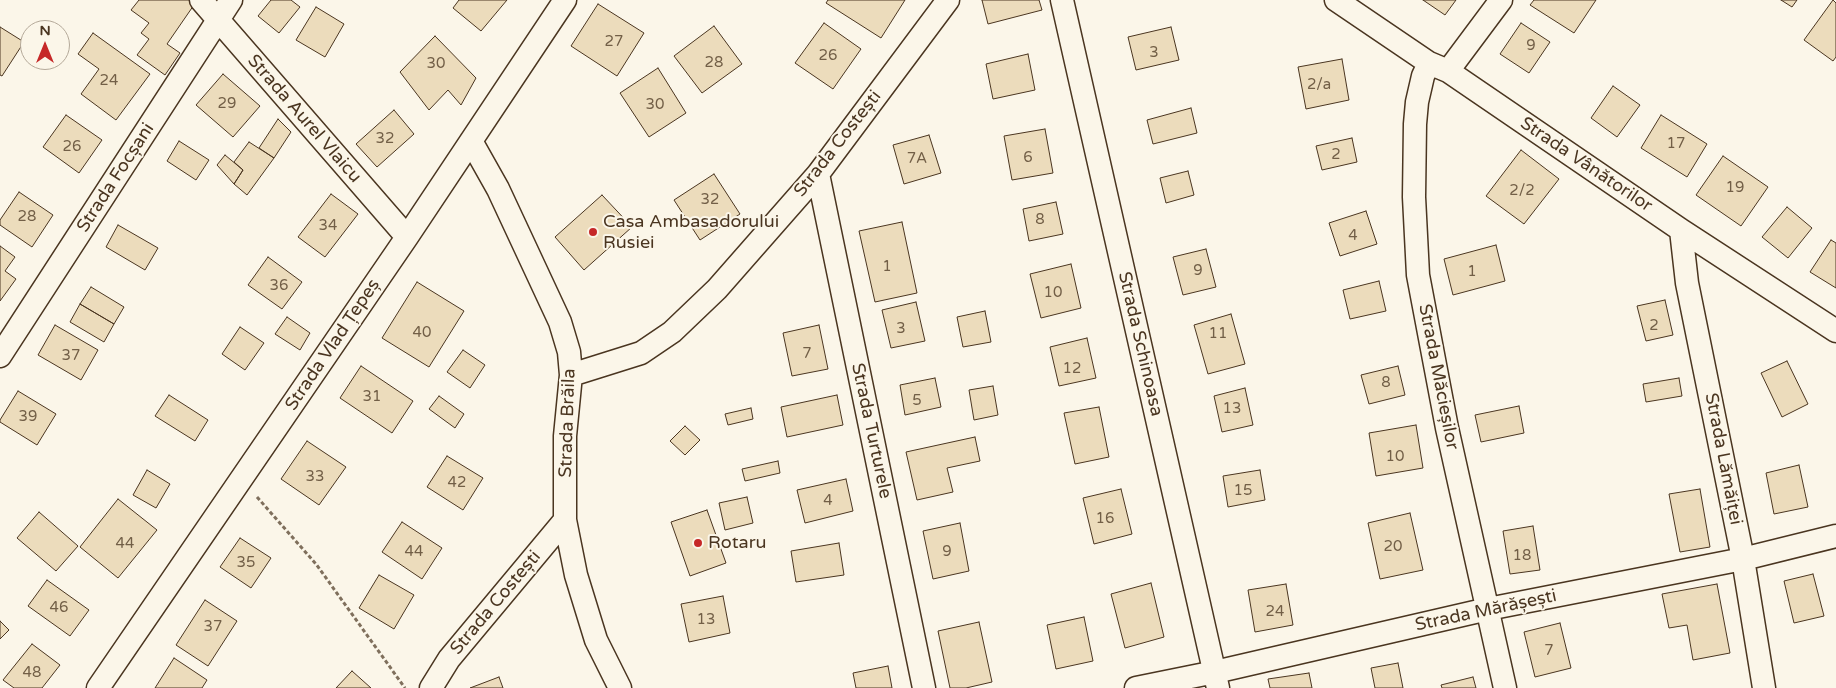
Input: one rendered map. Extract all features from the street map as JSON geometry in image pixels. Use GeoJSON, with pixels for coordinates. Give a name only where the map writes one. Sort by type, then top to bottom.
{"type":"FeatureCollection","features":[{"type":"Feature","properties":{"kind":"street","name":"Strada Aurel Vlaicu"},"geometry":{"type":"LineString","coordinates":[[201,0],[407,237]]}},
{"type":"Feature","properties":{"kind":"street","name":"Strada Focșani"},"geometry":{"type":"LineString","coordinates":[[0,356],[231,0]]}},
{"type":"Feature","properties":{"kind":"street","name":"Strada Vlad Țepeș"},"geometry":{"type":"LineString","coordinates":[[98,688],[407,237],[565,0]]}},
{"type":"Feature","properties":{"kind":"street","name":"Strada Costești"},"geometry":{"type":"LineString","coordinates":[[572,375],[641,353],[672,332],[717,289],[818,174],[948,0]]}},
{"type":"Feature","properties":{"kind":"street","name":"Strada Schinoasa"},"geometry":{"type":"LineString","coordinates":[[1062,0],[1217,680]]}},
{"type":"Feature","properties":{"kind":"street","name":"Strada Vânătorilor"},"geometry":{"type":"LineString","coordinates":[[1336,0],[1836,331]]}},
{"type":"Feature","properties":{"kind":"street","name":"Strada Măcieșilor"},"geometry":{"type":"LineString","coordinates":[[1501,0],[1439,67],[1423,76],[1417,102],[1415,124],[1414,197],[1418,275],[1447,428],[1505,688]]}},
{"type":"Feature","properties":{"kind":"street","name":"Strada Brăila"},"geometry":{"type":"LineString","coordinates":[[471,141],[498,190],[560,322],[569,352],[572,375],[565,436],[565,520],[576,575],[596,640],[620,688]]}},
{"type":"Feature","properties":{"kind":"street","name":"Strada Turturele"},"geometry":{"type":"LineString","coordinates":[[818,174],[924,688]]}},
{"type":"Feature","properties":{"kind":"street","name":"Strada Lămăiței"},"geometry":{"type":"LineString","coordinates":[[1681,230],[1687,283],[1743,559],[1764,688]]}},
{"type":"Feature","properties":{"kind":"street","name":"Strada Costești"},"geometry":{"type":"LineString","coordinates":[[430,688],[449,659],[565,520]]}},
{"type":"Feature","properties":{"kind":"street","name":"Strada Mărășești"},"geometry":{"type":"LineString","coordinates":[[1136,688],[1217,680],[1488,609],[1743,559],[1836,536]]}},
{"type":"Feature","properties":{"kind":"path"},"geometry":{"type":"LineString","coordinates":[[242,478],[316,564],[405,688]]}},
{"type":"Feature","properties":{"kind":"building"},"geometry":{"type":"Polygon","coordinates":[[[139,0],[194,0],[196,2],[167,44],[180,53],[165,75],[137,55],[149,39],[141,33],[149,23],[131,10],[139,0]]]}},
{"type":"Feature","properties":{"kind":"building"},"geometry":{"type":"Polygon","coordinates":[[[271,0],[291,0],[300,7],[279,33],[258,16],[271,0]]]}},
{"type":"Feature","properties":{"kind":"building"},"geometry":{"type":"Polygon","coordinates":[[[459,0],[507,0],[481,31],[453,8],[459,0]]]}},
{"type":"Feature","properties":{"kind":"building"},"geometry":{"type":"Polygon","coordinates":[[[828,0],[905,0],[881,38],[826,3],[828,0]]]}},
{"type":"Feature","properties":{"kind":"building"},"geometry":{"type":"Polygon","coordinates":[[[982,0],[1039,0],[1042,10],[988,24],[982,0]]]}},
{"type":"Feature","properties":{"kind":"building"},"geometry":{"type":"Polygon","coordinates":[[[1423,0],[1456,0],[1445,15],[1423,0]]]}},
{"type":"Feature","properties":{"kind":"building"},"geometry":{"type":"Polygon","coordinates":[[[1534,0],[1596,0],[1574,33],[1530,5],[1534,0]]]}},
{"type":"Feature","properties":{"kind":"building"},"geometry":{"type":"Polygon","coordinates":[[[1781,0],[1797,0],[1792,7],[1781,0]]]}},
{"type":"Feature","properties":{"kind":"building"},"geometry":{"type":"Polygon","coordinates":[[[1833,0],[1836,3],[1836,57],[1833,61],[1804,40],[1833,0]]]}},
{"type":"Feature","properties":{"kind":"building"},"geometry":{"type":"Polygon","coordinates":[[[598,4],[644,33],[617,76],[571,46],[598,4]]]}},
{"type":"Feature","properties":{"kind":"building"},"geometry":{"type":"Polygon","coordinates":[[[316,7],[344,24],[325,57],[296,40],[316,7]]]}},
{"type":"Feature","properties":{"kind":"building"},"geometry":{"type":"Polygon","coordinates":[[[824,23],[861,49],[833,89],[795,63],[824,23]]]}},
{"type":"Feature","properties":{"kind":"building"},"geometry":{"type":"Polygon","coordinates":[[[1521,23],[1550,42],[1529,73],[1500,54],[1521,23]]]}},
{"type":"Feature","properties":{"kind":"building"},"geometry":{"type":"Polygon","coordinates":[[[714,26],[742,64],[702,93],[674,56],[714,26]]]}},
{"type":"Feature","properties":{"kind":"building"},"geometry":{"type":"Polygon","coordinates":[[[0,27],[20,40],[20,48],[2,76],[0,75],[0,27]]]}},
{"type":"Feature","properties":{"kind":"building"},"geometry":{"type":"Polygon","coordinates":[[[1171,27],[1179,60],[1136,70],[1128,37],[1171,27]]]}},
{"type":"Feature","properties":{"kind":"building"},"geometry":{"type":"Polygon","coordinates":[[[93,33],[150,74],[116,120],[81,94],[99,69],[78,54],[93,33]]]}},
{"type":"Feature","properties":{"kind":"building"},"geometry":{"type":"Polygon","coordinates":[[[435,36],[476,78],[461,105],[448,90],[429,110],[400,72],[435,36]]]}},
{"type":"Feature","properties":{"kind":"building"},"geometry":{"type":"Polygon","coordinates":[[[1028,54],[1035,90],[993,99],[986,64],[1028,54]]]}},
{"type":"Feature","properties":{"kind":"building"},"geometry":{"type":"Polygon","coordinates":[[[1342,59],[1349,100],[1306,109],[1298,67],[1342,59]]]}},
{"type":"Feature","properties":{"kind":"building"},"geometry":{"type":"Polygon","coordinates":[[[658,68],[686,113],[649,137],[620,93],[658,68]]]}},
{"type":"Feature","properties":{"kind":"building"},"geometry":{"type":"Polygon","coordinates":[[[223,74],[260,106],[233,137],[196,105],[223,74]]]}},
{"type":"Feature","properties":{"kind":"building"},"geometry":{"type":"Polygon","coordinates":[[[1613,86],[1640,105],[1617,137],[1591,118],[1613,86]]]}},
{"type":"Feature","properties":{"kind":"building"},"geometry":{"type":"Polygon","coordinates":[[[1191,108],[1197,133],[1153,144],[1147,120],[1191,108]]]}},
{"type":"Feature","properties":{"kind":"building"},"geometry":{"type":"Polygon","coordinates":[[[394,110],[414,134],[377,167],[356,144],[394,110]]]}},
{"type":"Feature","properties":{"kind":"building"},"geometry":{"type":"Polygon","coordinates":[[[66,115],[102,140],[79,173],[43,147],[66,115]]]}},
{"type":"Feature","properties":{"kind":"building"},"geometry":{"type":"Polygon","coordinates":[[[1661,115],[1707,144],[1687,177],[1641,148],[1661,115]]]}},
{"type":"Feature","properties":{"kind":"building"},"geometry":{"type":"Polygon","coordinates":[[[278,119],[291,132],[274,158],[259,148],[278,119]]]}},
{"type":"Feature","properties":{"kind":"building"},"geometry":{"type":"Polygon","coordinates":[[[1045,129],[1053,173],[1012,180],[1004,136],[1045,129]]]}},
{"type":"Feature","properties":{"kind":"building"},"geometry":{"type":"Polygon","coordinates":[[[929,135],[941,173],[904,184],[893,145],[929,135]]]}},
{"type":"Feature","properties":{"kind":"building"},"geometry":{"type":"Polygon","coordinates":[[[1352,138],[1357,162],[1322,170],[1316,146],[1352,138]]]}},
{"type":"Feature","properties":{"kind":"building"},"geometry":{"type":"Polygon","coordinates":[[[179,141],[209,160],[196,180],[167,161],[179,141]]]}},
{"type":"Feature","properties":{"kind":"building"},"geometry":{"type":"Polygon","coordinates":[[[249,142],[274,158],[247,195],[234,184],[243,170],[234,162],[249,142]]]}},
{"type":"Feature","properties":{"kind":"building"},"geometry":{"type":"Polygon","coordinates":[[[1521,150],[1559,179],[1524,224],[1486,196],[1521,150]]]}},
{"type":"Feature","properties":{"kind":"building"},"geometry":{"type":"Polygon","coordinates":[[[225,155],[243,170],[234,184],[217,165],[225,155]]]}},
{"type":"Feature","properties":{"kind":"building"},"geometry":{"type":"Polygon","coordinates":[[[1723,156],[1768,187],[1741,226],[1696,195],[1723,156]]]}},
{"type":"Feature","properties":{"kind":"building"},"geometry":{"type":"Polygon","coordinates":[[[1188,171],[1194,195],[1166,203],[1160,178],[1188,171]]]}},
{"type":"Feature","properties":{"kind":"building"},"geometry":{"type":"Polygon","coordinates":[[[714,174],[740,214],[700,240],[674,200],[714,174]]]}},
{"type":"Feature","properties":{"kind":"building"},"geometry":{"type":"Polygon","coordinates":[[[19,192],[53,215],[32,247],[0,225],[0,220],[19,192]]]}},
{"type":"Feature","properties":{"kind":"building"},"geometry":{"type":"Polygon","coordinates":[[[331,194],[358,214],[325,257],[298,237],[331,194]]]}},
{"type":"Feature","properties":{"kind":"building","name":"Casa Ambasadorului Rusiei"},"geometry":{"type":"Polygon","coordinates":[[[602,195],[632,227],[584,270],[555,237],[602,195]]]}},
{"type":"Feature","properties":{"kind":"building"},"geometry":{"type":"Polygon","coordinates":[[[1056,202],[1063,234],[1029,241],[1023,209],[1056,202]]]}},
{"type":"Feature","properties":{"kind":"building"},"geometry":{"type":"Polygon","coordinates":[[[1787,207],[1812,228],[1788,258],[1762,237],[1787,207]]]}},
{"type":"Feature","properties":{"kind":"building"},"geometry":{"type":"Polygon","coordinates":[[[1366,211],[1377,244],[1340,256],[1329,223],[1366,211]]]}},
{"type":"Feature","properties":{"kind":"building"},"geometry":{"type":"Polygon","coordinates":[[[902,222],[917,293],[875,302],[859,231],[902,222]]]}},
{"type":"Feature","properties":{"kind":"building"},"geometry":{"type":"Polygon","coordinates":[[[118,225],[158,248],[145,270],[106,247],[118,225]]]}},
{"type":"Feature","properties":{"kind":"building"},"geometry":{"type":"Polygon","coordinates":[[[1831,240],[1836,243],[1836,288],[1810,272],[1831,240]]]}},
{"type":"Feature","properties":{"kind":"building"},"geometry":{"type":"Polygon","coordinates":[[[1496,245],[1505,281],[1453,295],[1444,259],[1496,245]]]}},
{"type":"Feature","properties":{"kind":"building"},"geometry":{"type":"Polygon","coordinates":[[[0,246],[15,257],[5,271],[16,279],[0,301],[0,246]]]}},
{"type":"Feature","properties":{"kind":"building"},"geometry":{"type":"Polygon","coordinates":[[[1206,249],[1216,287],[1183,295],[1173,257],[1206,249]]]}},
{"type":"Feature","properties":{"kind":"building"},"geometry":{"type":"Polygon","coordinates":[[[268,257],[302,282],[282,309],[248,285],[268,257]]]}},
{"type":"Feature","properties":{"kind":"building"},"geometry":{"type":"Polygon","coordinates":[[[1071,264],[1081,308],[1041,318],[1030,274],[1071,264]]]}},
{"type":"Feature","properties":{"kind":"building"},"geometry":{"type":"Polygon","coordinates":[[[1379,281],[1386,311],[1350,319],[1343,290],[1379,281]]]}},
{"type":"Feature","properties":{"kind":"building"},"geometry":{"type":"Polygon","coordinates":[[[417,282],[464,311],[429,367],[382,338],[417,282]]]}},
{"type":"Feature","properties":{"kind":"building"},"geometry":{"type":"Polygon","coordinates":[[[91,287],[124,307],[114,324],[80,304],[91,287]]]}},
{"type":"Feature","properties":{"kind":"building"},"geometry":{"type":"Polygon","coordinates":[[[1665,300],[1673,335],[1646,341],[1637,306],[1665,300]]]}},
{"type":"Feature","properties":{"kind":"building"},"geometry":{"type":"Polygon","coordinates":[[[916,302],[925,341],[891,348],[882,310],[916,302]]]}},
{"type":"Feature","properties":{"kind":"building"},"geometry":{"type":"Polygon","coordinates":[[[80,304],[114,324],[104,342],[70,322],[80,304]]]}},
{"type":"Feature","properties":{"kind":"building"},"geometry":{"type":"Polygon","coordinates":[[[985,311],[991,342],[963,347],[957,317],[985,311]]]}},
{"type":"Feature","properties":{"kind":"building"},"geometry":{"type":"Polygon","coordinates":[[[1231,314],[1245,364],[1208,374],[1194,325],[1231,314]]]}},
{"type":"Feature","properties":{"kind":"building"},"geometry":{"type":"Polygon","coordinates":[[[287,317],[310,333],[300,350],[275,334],[287,317]]]}},
{"type":"Feature","properties":{"kind":"building"},"geometry":{"type":"Polygon","coordinates":[[[55,325],[98,350],[81,380],[38,355],[55,325]]]}},
{"type":"Feature","properties":{"kind":"building"},"geometry":{"type":"Polygon","coordinates":[[[819,325],[828,369],[792,376],[783,333],[819,325]]]}},
{"type":"Feature","properties":{"kind":"building"},"geometry":{"type":"Polygon","coordinates":[[[240,327],[264,343],[245,370],[222,354],[240,327]]]}},
{"type":"Feature","properties":{"kind":"building"},"geometry":{"type":"Polygon","coordinates":[[[1087,338],[1096,378],[1059,386],[1050,347],[1087,338]]]}},
{"type":"Feature","properties":{"kind":"building"},"geometry":{"type":"Polygon","coordinates":[[[463,350],[485,365],[470,388],[447,372],[463,350]]]}},
{"type":"Feature","properties":{"kind":"building"},"geometry":{"type":"Polygon","coordinates":[[[1787,361],[1808,404],[1782,417],[1761,373],[1787,361]]]}},
{"type":"Feature","properties":{"kind":"building"},"geometry":{"type":"Polygon","coordinates":[[[361,366],[413,401],[392,433],[340,398],[361,366]]]}},
{"type":"Feature","properties":{"kind":"building"},"geometry":{"type":"Polygon","coordinates":[[[1398,366],[1405,395],[1369,404],[1361,375],[1398,366]]]}},
{"type":"Feature","properties":{"kind":"building"},"geometry":{"type":"Polygon","coordinates":[[[935,378],[941,407],[905,415],[900,385],[935,378]]]}},
{"type":"Feature","properties":{"kind":"building"},"geometry":{"type":"Polygon","coordinates":[[[1679,378],[1682,396],[1646,402],[1643,384],[1679,378]]]}},
{"type":"Feature","properties":{"kind":"building"},"geometry":{"type":"Polygon","coordinates":[[[993,386],[998,415],[974,420],[969,390],[993,386]]]}},
{"type":"Feature","properties":{"kind":"building"},"geometry":{"type":"Polygon","coordinates":[[[1245,388],[1253,425],[1222,432],[1214,396],[1245,388]]]}},
{"type":"Feature","properties":{"kind":"building"},"geometry":{"type":"Polygon","coordinates":[[[18,391],[56,414],[37,445],[0,422],[18,391]]]}},
{"type":"Feature","properties":{"kind":"building"},"geometry":{"type":"Polygon","coordinates":[[[169,395],[208,420],[195,441],[155,416],[169,395]]]}},
{"type":"Feature","properties":{"kind":"building"},"geometry":{"type":"Polygon","coordinates":[[[837,395],[843,425],[787,437],[781,407],[837,395]]]}},
{"type":"Feature","properties":{"kind":"building"},"geometry":{"type":"Polygon","coordinates":[[[439,396],[464,414],[455,428],[429,409],[439,396]]]}},
{"type":"Feature","properties":{"kind":"building"},"geometry":{"type":"Polygon","coordinates":[[[1519,406],[1524,433],[1481,442],[1475,415],[1519,406]]]}},
{"type":"Feature","properties":{"kind":"building"},"geometry":{"type":"Polygon","coordinates":[[[1099,407],[1109,457],[1075,464],[1064,413],[1099,407]]]}},
{"type":"Feature","properties":{"kind":"building"},"geometry":{"type":"Polygon","coordinates":[[[751,408],[753,419],[728,425],[725,414],[751,408]]]}},
{"type":"Feature","properties":{"kind":"building"},"geometry":{"type":"Polygon","coordinates":[[[1416,425],[1423,468],[1376,476],[1369,433],[1416,425]]]}},
{"type":"Feature","properties":{"kind":"building"},"geometry":{"type":"Polygon","coordinates":[[[685,426],[700,440],[685,455],[670,441],[685,426]]]}},
{"type":"Feature","properties":{"kind":"building"},"geometry":{"type":"Polygon","coordinates":[[[975,437],[980,461],[947,468],[953,492],[917,500],[906,452],[975,437]]]}},
{"type":"Feature","properties":{"kind":"building"},"geometry":{"type":"Polygon","coordinates":[[[307,441],[346,467],[319,505],[281,479],[307,441]]]}},
{"type":"Feature","properties":{"kind":"building"},"geometry":{"type":"Polygon","coordinates":[[[447,456],[483,478],[463,510],[427,487],[447,456]]]}},
{"type":"Feature","properties":{"kind":"building"},"geometry":{"type":"Polygon","coordinates":[[[778,461],[780,473],[745,481],[742,469],[778,461]]]}},
{"type":"Feature","properties":{"kind":"building"},"geometry":{"type":"Polygon","coordinates":[[[1799,465],[1808,507],[1774,514],[1766,473],[1799,465]]]}},
{"type":"Feature","properties":{"kind":"building"},"geometry":{"type":"Polygon","coordinates":[[[147,470],[170,484],[156,508],[133,495],[147,470]]]}},
{"type":"Feature","properties":{"kind":"building"},"geometry":{"type":"Polygon","coordinates":[[[1260,470],[1265,500],[1228,507],[1223,476],[1260,470]]]}},
{"type":"Feature","properties":{"kind":"building"},"geometry":{"type":"Polygon","coordinates":[[[846,479],[853,511],[805,523],[797,490],[846,479]]]}},
{"type":"Feature","properties":{"kind":"building"},"geometry":{"type":"Polygon","coordinates":[[[1121,489],[1132,534],[1094,544],[1083,498],[1121,489]]]}},
{"type":"Feature","properties":{"kind":"building"},"geometry":{"type":"Polygon","coordinates":[[[1700,489],[1710,547],[1680,552],[1669,494],[1700,489]]]}},
{"type":"Feature","properties":{"kind":"building"},"geometry":{"type":"Polygon","coordinates":[[[747,497],[753,523],[725,530],[719,503],[747,497]]]}},
{"type":"Feature","properties":{"kind":"building"},"geometry":{"type":"Polygon","coordinates":[[[118,499],[157,530],[118,578],[80,547],[118,499]]]}},
{"type":"Feature","properties":{"kind":"building","name":"Rotaru"},"geometry":{"type":"Polygon","coordinates":[[[707,510],[726,563],[690,576],[671,522],[707,510]]]}},
{"type":"Feature","properties":{"kind":"building"},"geometry":{"type":"Polygon","coordinates":[[[39,512],[78,546],[56,571],[17,538],[39,512]]]}},
{"type":"Feature","properties":{"kind":"building"},"geometry":{"type":"Polygon","coordinates":[[[1410,513],[1423,570],[1380,579],[1368,523],[1410,513]]]}},
{"type":"Feature","properties":{"kind":"building"},"geometry":{"type":"Polygon","coordinates":[[[402,522],[442,548],[422,579],[382,552],[402,522]]]}},
{"type":"Feature","properties":{"kind":"building"},"geometry":{"type":"Polygon","coordinates":[[[960,523],[969,571],[933,579],[923,531],[960,523]]]}},
{"type":"Feature","properties":{"kind":"building"},"geometry":{"type":"Polygon","coordinates":[[[1533,526],[1540,570],[1510,574],[1503,531],[1533,526]]]}},
{"type":"Feature","properties":{"kind":"building"},"geometry":{"type":"Polygon","coordinates":[[[240,538],[271,558],[251,588],[220,567],[240,538]]]}},
{"type":"Feature","properties":{"kind":"building"},"geometry":{"type":"Polygon","coordinates":[[[839,543],[844,575],[796,582],[791,551],[839,543]]]}},
{"type":"Feature","properties":{"kind":"building"},"geometry":{"type":"Polygon","coordinates":[[[1813,574],[1824,616],[1794,623],[1784,581],[1813,574]]]}},
{"type":"Feature","properties":{"kind":"building"},"geometry":{"type":"Polygon","coordinates":[[[379,575],[414,595],[394,629],[359,608],[379,575]]]}},
{"type":"Feature","properties":{"kind":"building"},"geometry":{"type":"Polygon","coordinates":[[[47,580],[89,610],[70,636],[28,606],[47,580]]]}},
{"type":"Feature","properties":{"kind":"building"},"geometry":{"type":"Polygon","coordinates":[[[1151,583],[1164,637],[1125,648],[1111,594],[1151,583]]]}},
{"type":"Feature","properties":{"kind":"building"},"geometry":{"type":"Polygon","coordinates":[[[1286,584],[1293,625],[1255,632],[1248,590],[1286,584]]]}},
{"type":"Feature","properties":{"kind":"building"},"geometry":{"type":"Polygon","coordinates":[[[1717,584],[1730,653],[1693,660],[1687,625],[1669,628],[1662,594],[1717,584]]]}},
{"type":"Feature","properties":{"kind":"building"},"geometry":{"type":"Polygon","coordinates":[[[723,596],[730,633],[689,642],[681,604],[723,596]]]}},
{"type":"Feature","properties":{"kind":"building"},"geometry":{"type":"Polygon","coordinates":[[[205,600],[237,621],[208,666],[176,645],[205,600]]]}},
{"type":"Feature","properties":{"kind":"building"},"geometry":{"type":"Polygon","coordinates":[[[1084,617],[1093,661],[1056,669],[1047,625],[1084,617]]]}},
{"type":"Feature","properties":{"kind":"building"},"geometry":{"type":"Polygon","coordinates":[[[0,621],[9,630],[0,639],[0,621]]]}},
{"type":"Feature","properties":{"kind":"building"},"geometry":{"type":"Polygon","coordinates":[[[979,622],[992,682],[966,688],[950,688],[938,631],[979,622]]]}},
{"type":"Feature","properties":{"kind":"building"},"geometry":{"type":"Polygon","coordinates":[[[1560,623],[1571,668],[1535,677],[1524,632],[1560,623]]]}},
{"type":"Feature","properties":{"kind":"building"},"geometry":{"type":"Polygon","coordinates":[[[32,644],[60,665],[42,688],[14,688],[3,680],[32,644]]]}},
{"type":"Feature","properties":{"kind":"building"},"geometry":{"type":"Polygon","coordinates":[[[174,658],[207,680],[202,688],[155,688],[174,658]]]}},
{"type":"Feature","properties":{"kind":"building"},"geometry":{"type":"Polygon","coordinates":[[[1398,663],[1403,688],[1375,688],[1371,668],[1398,663]]]}},
{"type":"Feature","properties":{"kind":"building"},"geometry":{"type":"Polygon","coordinates":[[[888,666],[892,688],[856,688],[853,673],[888,666]]]}},
{"type":"Feature","properties":{"kind":"building"},"geometry":{"type":"Polygon","coordinates":[[[352,671],[371,688],[336,688],[352,671]]]}},
{"type":"Feature","properties":{"kind":"building"},"geometry":{"type":"Polygon","coordinates":[[[1309,673],[1312,688],[1270,688],[1268,679],[1309,673]]]}},
{"type":"Feature","properties":{"kind":"building"},"geometry":{"type":"Polygon","coordinates":[[[499,677],[503,688],[470,688],[499,677]]]}},
{"type":"Feature","properties":{"kind":"building"},"geometry":{"type":"Polygon","coordinates":[[[1473,677],[1476,688],[1442,688],[1441,685],[1473,677]]]}},
{"type":"Feature","properties":{"kind":"place","name":"Casa Ambasadorului Rusiei"},"geometry":{"type":"Point","coordinates":[593,232]}},
{"type":"Feature","properties":{"kind":"place","name":"Rotaru"},"geometry":{"type":"Point","coordinates":[698,543]}}]}
